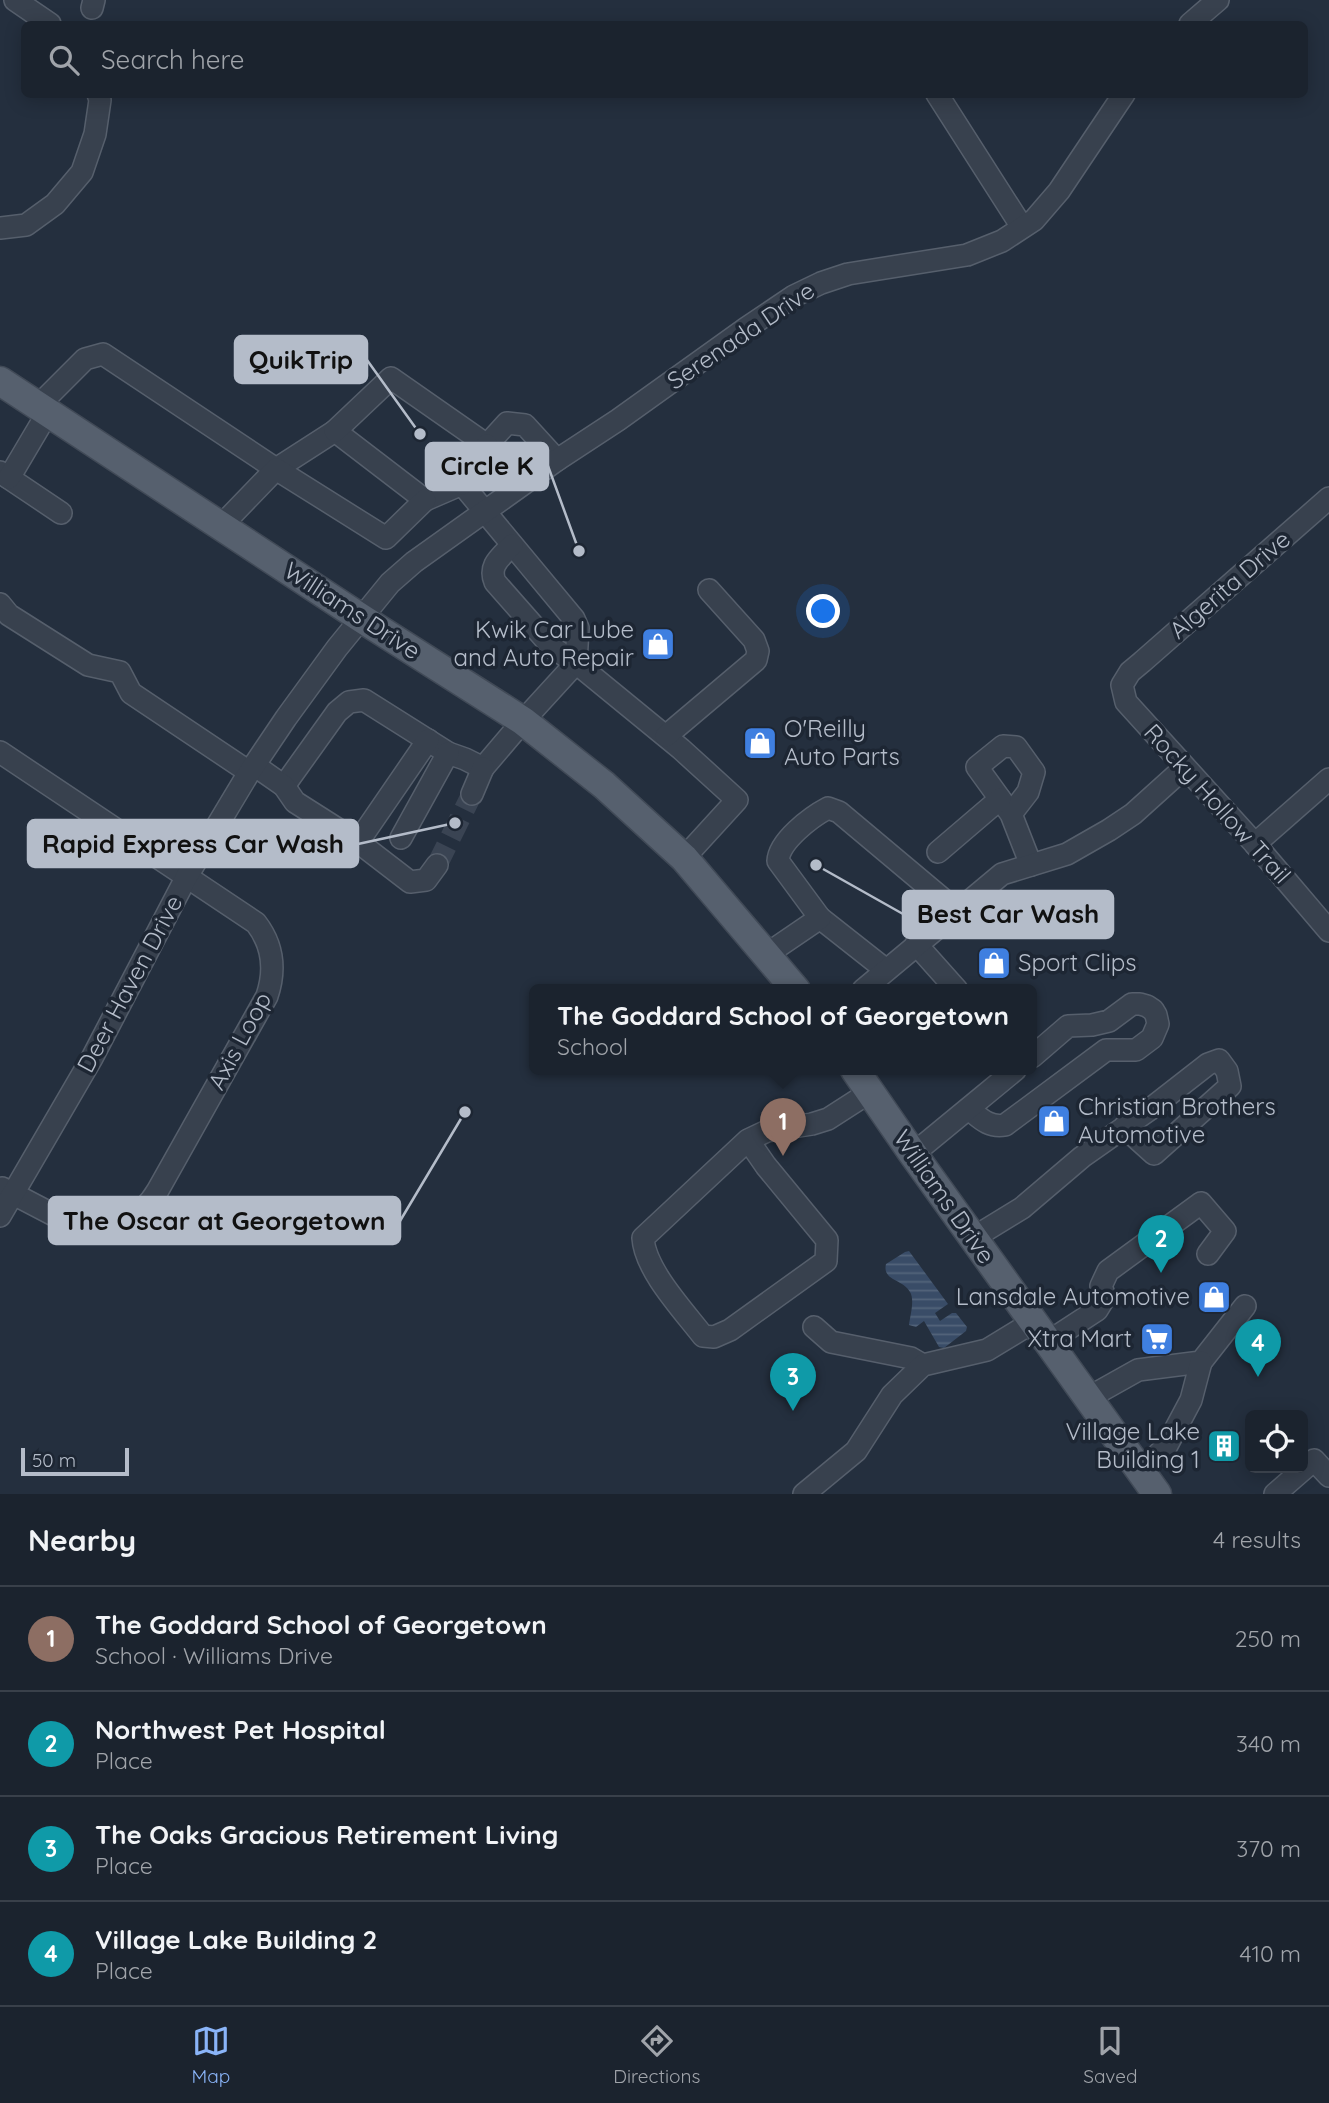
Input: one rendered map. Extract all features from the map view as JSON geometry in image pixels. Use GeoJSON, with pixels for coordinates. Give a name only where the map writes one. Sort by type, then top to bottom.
{"type":"FeatureCollection","features":[{"type":"Feature","properties":{"kind":"main road","name":"Williams Drive"},"geometry":{"type":"LineString","coordinates":[[0,381],[523,721],[604,785],[684,858],[791,984]]}},
{"type":"Feature","properties":{"kind":"main road","name":"Williams Drive"},"geometry":{"type":"LineString","coordinates":[[862,1081],[1157,1494]]}},
{"type":"Feature","properties":{"kind":"street"},"geometry":{"type":"LineString","coordinates":[[15,0],[46,21]]}},
{"type":"Feature","properties":{"kind":"street"},"geometry":{"type":"LineString","coordinates":[[1194,21],[1218,0]]}},
{"type":"Feature","properties":{"kind":"street"},"geometry":{"type":"LineString","coordinates":[[0,228],[26,225],[55,204],[82,172],[95,134],[99,98]]}},
{"type":"Feature","properties":{"kind":"street"},"geometry":{"type":"LineString","coordinates":[[940,98],[1022,227]]}},
{"type":"Feature","properties":{"kind":"street","name":"Serenada Drive"},"geometry":{"type":"LineString","coordinates":[[361,618],[401,572],[745,329],[812,287],[848,274],[967,256],[1002,241],[1034,220],[1059,191],[1121,98]]}},
{"type":"Feature","properties":{"kind":"street"},"geometry":{"type":"LineString","coordinates":[[61,513],[4,475],[43,409],[85,359],[103,354],[276,469],[386,538],[425,500],[462,484],[487,445],[507,423],[525,425],[557,460]]}},
{"type":"Feature","properties":{"kind":"street"},"geometry":{"type":"LineString","coordinates":[[221,526],[276,469],[335,431],[391,378],[487,445]]}},
{"type":"Feature","properties":{"kind":"street"},"geometry":{"type":"LineString","coordinates":[[335,431],[425,500]]}},
{"type":"Feature","properties":{"kind":"street"},"geometry":{"type":"LineString","coordinates":[[462,484],[575,619],[578,628],[576,663],[483,768],[472,794]]}},
{"type":"Feature","properties":{"kind":"street","name":"Algerita Drive"},"geometry":{"type":"LineString","coordinates":[[1130,672],[1329,498]]}},
{"type":"Feature","properties":{"kind":"street"},"geometry":{"type":"LineString","coordinates":[[512,545],[493,565],[492,575],[495,582],[553,648],[576,663],[666,736],[737,800],[684,858]]}},
{"type":"Feature","properties":{"kind":"street"},"geometry":{"type":"LineString","coordinates":[[666,736],[751,667],[756,660],[758,651],[754,640],[709,590]]}},
{"type":"Feature","properties":{"kind":"street"},"geometry":{"type":"LineString","coordinates":[[0,604],[9,615],[88,665],[120,672],[131,693],[252,769],[285,786],[296,802],[358,842],[410,882],[426,880],[436,865]]}},
{"type":"Feature","properties":{"kind":"street","name":"Deer Haven Drive"},"geometry":{"type":"LineString","coordinates":[[0,1216],[6,1190],[92,1058],[187,876],[286,718],[361,618]]}},
{"type":"Feature","properties":{"kind":"street","name":"Rocky Hollow Trail"},"geometry":{"type":"LineString","coordinates":[[1130,672],[1122,685],[1126,702],[1255,844],[1329,931]]}},
{"type":"Feature","properties":{"kind":"street"},"geometry":{"type":"LineString","coordinates":[[285,786],[337,712],[349,702],[364,700],[448,753],[483,768]]}},
{"type":"Feature","properties":{"kind":"street"},"geometry":{"type":"LineString","coordinates":[[358,842],[428,740]]}},
{"type":"Feature","properties":{"kind":"street","name":"Axis Loop"},"geometry":{"type":"LineString","coordinates":[[0,752],[248,916],[263,932],[271,953],[272,974],[267,996],[158,1190],[144,1210],[116,1226],[83,1228],[6,1190]]}},
{"type":"Feature","properties":{"kind":"street"},"geometry":{"type":"LineString","coordinates":[[401,838],[448,753]]}},
{"type":"Feature","properties":{"kind":"street"},"geometry":{"type":"LineString","coordinates":[[870,984],[1002,874],[1066,853],[1109,830],[1138,810],[1184,768]]}},
{"type":"Feature","properties":{"kind":"street"},"geometry":{"type":"LineString","coordinates":[[1255,844],[1329,779]]}},
{"type":"Feature","properties":{"kind":"street"},"geometry":{"type":"LineString","coordinates":[[938,852],[1005,806],[1031,865]]}},
{"type":"Feature","properties":{"kind":"street"},"geometry":{"type":"LineString","coordinates":[[886,970],[820,918],[778,862],[781,848],[786,841],[828,808],[839,813],[957,911]]}},
{"type":"Feature","properties":{"kind":"street"},"geometry":{"type":"LineString","coordinates":[[766,954],[820,918]]}},
{"type":"Feature","properties":{"kind":"street"},"geometry":{"type":"LineString","coordinates":[[916,944],[952,984]]}},
{"type":"Feature","properties":{"kind":"street"},"geometry":{"type":"LineString","coordinates":[[969,1108],[987,1123],[1005,1125],[1106,1050],[1136,1050],[1152,1038],[1158,1024],[1156,1015],[1147,1006],[1132,1004],[1109,1021],[1068,1026],[1037,1052]]}},
{"type":"Feature","properties":{"kind":"street"},"geometry":{"type":"LineString","coordinates":[[973,1238],[1022,1208],[1082,1157],[1208,1064],[1219,1060],[1227,1070],[1230,1086],[1154,1154],[1125,1127]]}},
{"type":"Feature","properties":{"kind":"street"},"geometry":{"type":"LineString","coordinates":[[913,1154],[1009,1075]]}},
{"type":"Feature","properties":{"kind":"street"},"geometry":{"type":"LineString","coordinates":[[748,1140],[827,1240],[826,1261],[730,1330],[714,1337],[703,1336],[654,1270],[644,1252],[643,1238],[748,1140],[767,1131],[828,1119],[862,1081]]}},
{"type":"Feature","properties":{"kind":"street"},"geometry":{"type":"LineString","coordinates":[[804,1494],[856,1451],[892,1395],[923,1365],[987,1350],[1097,1310],[1105,1297],[1101,1286],[1108,1271],[1201,1203],[1225,1231],[1208,1254]]}},
{"type":"Feature","properties":{"kind":"street"},"geometry":{"type":"LineString","coordinates":[[1140,1471],[1166,1447],[1191,1400],[1201,1362],[1245,1306]]}},
{"type":"Feature","properties":{"kind":"street"},"geometry":{"type":"LineString","coordinates":[[814,1327],[831,1342],[911,1358],[923,1365]]}},
{"type":"Feature","properties":{"kind":"street"},"geometry":{"type":"LineString","coordinates":[[1088,1398],[1138,1370],[1201,1362]]}},
{"type":"Feature","properties":{"kind":"street"},"geometry":{"type":"LineString","coordinates":[[1275,1494],[1314,1460],[1329,1476]]}},
{"type":"Feature","properties":{"kind":"water"},"geometry":{"type":"Polygon","coordinates":[[[909,1251],[948,1304],[935,1313],[940,1321],[956,1313],[967,1327],[966,1331],[944,1348],[939,1347],[924,1321],[916,1327],[909,1325],[911,1295],[907,1288],[887,1274],[886,1264],[909,1251]]]}},
{"type":"Feature","properties":{"kind":"tunnel"},"geometry":{"type":"LineString","coordinates":[[437,865],[472,794]]}},
{"type":"Feature","properties":{"kind":"place","name":"QuikTrip"},"geometry":{"type":"Point","coordinates":[420,434]}},
{"type":"Feature","properties":{"kind":"place","name":"Circle K"},"geometry":{"type":"Point","coordinates":[579,551]}},
{"type":"Feature","properties":{"kind":"place","name":"Kwik Car Lube and Auto Repair"},"geometry":{"type":"Point","coordinates":[658,644]}},
{"type":"Feature","properties":{"kind":"place","name":"O'Reilly Auto Parts"},"geometry":{"type":"Point","coordinates":[760,743]}},
{"type":"Feature","properties":{"kind":"place","name":"Rapid Express Car Wash"},"geometry":{"type":"Point","coordinates":[455,823]}},
{"type":"Feature","properties":{"kind":"place","name":"Best Car Wash"},"geometry":{"type":"Point","coordinates":[816,865]}},
{"type":"Feature","properties":{"kind":"place","name":"Sport Clips"},"geometry":{"type":"Point","coordinates":[994,963]}},
{"type":"Feature","properties":{"kind":"place","name":"The Oscar at Georgetown"},"geometry":{"type":"Point","coordinates":[465,1112]}},
{"type":"Feature","properties":{"kind":"place","name":"Christian Brothers Automotive"},"geometry":{"type":"Point","coordinates":[1054,1121]}},
{"type":"Feature","properties":{"kind":"place","name":"The Goddard School of Georgetown"},"geometry":{"type":"Point","coordinates":[783,1156]}},
{"type":"Feature","properties":{"kind":"place","name":"Northwest Pet Hospital"},"geometry":{"type":"Point","coordinates":[1161,1273]}},
{"type":"Feature","properties":{"kind":"place","name":"Lansdale Automotive"},"geometry":{"type":"Point","coordinates":[1214,1297]}},
{"type":"Feature","properties":{"kind":"place","name":"Xtra Mart"},"geometry":{"type":"Point","coordinates":[1157,1339]}},
{"type":"Feature","properties":{"kind":"place","name":"Village Lake Building 2"},"geometry":{"type":"Point","coordinates":[1258,1377]}},
{"type":"Feature","properties":{"kind":"place","name":"The Oaks Gracious Retirement Living"},"geometry":{"type":"Point","coordinates":[793,1411]}},
{"type":"Feature","properties":{"kind":"place","name":"Village Lake Building 1"},"geometry":{"type":"Point","coordinates":[1224,1446]}}]}
